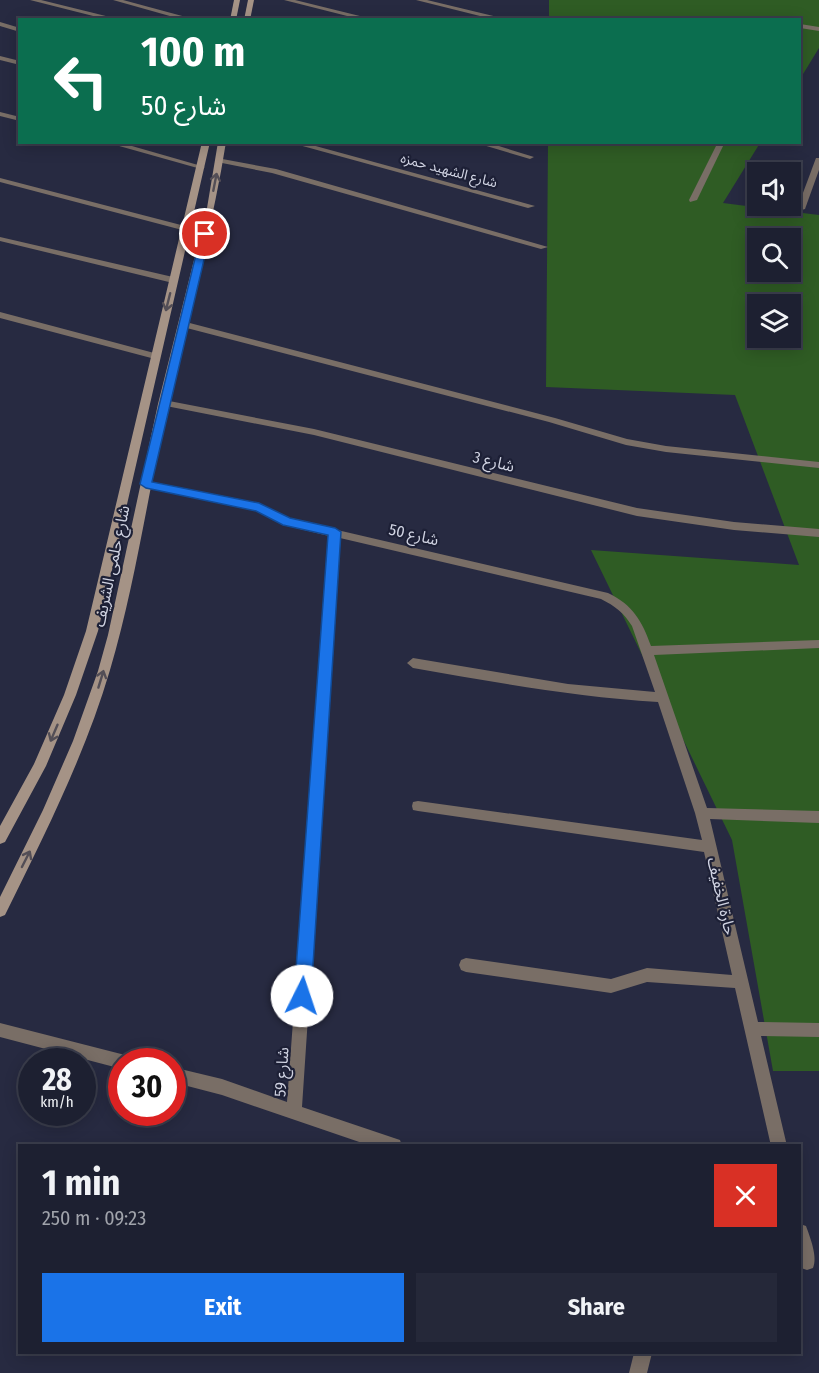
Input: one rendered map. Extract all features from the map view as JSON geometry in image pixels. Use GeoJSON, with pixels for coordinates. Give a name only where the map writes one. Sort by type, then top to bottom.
{"type":"FeatureCollection","features":[{"type":"Feature","properties":{"kind":"street"},"geometry":{"type":"LineString","coordinates":[[33,0],[110,18]]}},
{"type":"Feature","properties":{"kind":"street"},"geometry":{"type":"LineString","coordinates":[[116,0],[186,18]]}},
{"type":"Feature","properties":{"kind":"street"},"geometry":{"type":"LineString","coordinates":[[233,18],[237,0]]}},
{"type":"Feature","properties":{"kind":"street"},"geometry":{"type":"LineString","coordinates":[[247,18],[251,0]]}},
{"type":"Feature","properties":{"kind":"street"},"geometry":{"type":"LineString","coordinates":[[287,0],[364,18]]}},
{"type":"Feature","properties":{"kind":"street"},"geometry":{"type":"LineString","coordinates":[[419,0],[498,18]]}},
{"type":"Feature","properties":{"kind":"street"},"geometry":{"type":"LineString","coordinates":[[0,24],[18,29]]}},
{"type":"Feature","properties":{"kind":"street"},"geometry":{"type":"LineString","coordinates":[[801,26],[819,29]]}},
{"type":"Feature","properties":{"kind":"street"},"geometry":{"type":"LineString","coordinates":[[0,58],[18,62]]}},
{"type":"Feature","properties":{"kind":"street"},"geometry":{"type":"LineString","coordinates":[[0,114],[18,118]]}},
{"type":"Feature","properties":{"kind":"street"},"geometry":{"type":"LineString","coordinates":[[115,144],[201,167]]}},
{"type":"Feature","properties":{"kind":"street","name":"شارع حلمى الشريف"},"geometry":{"type":"LineString","coordinates":[[0,838],[40,766],[70,695],[92,631],[206,144]]}},
{"type":"Feature","properties":{"kind":"street","name":"شارع حلمى الشريف"},"geometry":{"type":"LineString","coordinates":[[0,911],[67,772],[94,700],[114,635],[164,403],[205,234],[222,144]]}},
{"type":"Feature","properties":{"kind":"street","name":"شارع الشهيد حمزه"},"geometry":{"type":"LineString","coordinates":[[298,144],[531,206]]}},
{"type":"Feature","properties":{"kind":"street"},"geometry":{"type":"LineString","coordinates":[[483,144],[530,157]]}},
{"type":"Feature","properties":{"kind":"street"},"geometry":{"type":"LineString","coordinates":[[693,200],[722,144]]}},
{"type":"Feature","properties":{"kind":"street"},"geometry":{"type":"LineString","coordinates":[[220,160],[273,171],[544,247]]}},
{"type":"Feature","properties":{"kind":"street"},"geometry":{"type":"LineString","coordinates":[[801,209],[819,160]]}},
{"type":"Feature","properties":{"kind":"street"},"geometry":{"type":"LineString","coordinates":[[0,180],[205,234]]}},
{"type":"Feature","properties":{"kind":"street"},"geometry":{"type":"LineString","coordinates":[[0,239],[173,280]]}},
{"type":"Feature","properties":{"kind":"street"},"geometry":{"type":"LineString","coordinates":[[0,315],[155,356]]}},
{"type":"Feature","properties":{"kind":"street"},"geometry":{"type":"LineString","coordinates":[[182,324],[552,420],[626,442],[666,449],[819,465]]}},
{"type":"Feature","properties":{"kind":"street","name":"شارع 3"},"geometry":{"type":"LineString","coordinates":[[164,403],[314,432],[637,512],[734,526],[819,533]]}},
{"type":"Feature","properties":{"kind":"street","name":"شارع 50"},"geometry":{"type":"LineString","coordinates":[[146,484],[259,507],[287,522],[604,596],[631,612],[647,651]]}},
{"type":"Feature","properties":{"kind":"street","name":"شارع 59"},"geometry":{"type":"LineString","coordinates":[[294,1113],[335,532]]}},
{"type":"Feature","properties":{"kind":"street"},"geometry":{"type":"LineString","coordinates":[[647,651],[819,644]]}},
{"type":"Feature","properties":{"kind":"street","name":"حارة الخفيف"},"geometry":{"type":"LineString","coordinates":[[647,651],[702,813],[779,1144]]}},
{"type":"Feature","properties":{"kind":"street"},"geometry":{"type":"LineString","coordinates":[[413,663],[584,691],[662,697]]}},
{"type":"Feature","properties":{"kind":"street"},"geometry":{"type":"LineString","coordinates":[[418,806],[711,847]]}},
{"type":"Feature","properties":{"kind":"street"},"geometry":{"type":"LineString","coordinates":[[702,813],[819,817]]}},
{"type":"Feature","properties":{"kind":"street"},"geometry":{"type":"LineString","coordinates":[[466,965],[610,986],[648,975],[742,982]]}},
{"type":"Feature","properties":{"kind":"street"},"geometry":{"type":"LineString","coordinates":[[751,1029],[819,1030]]}},
{"type":"Feature","properties":{"kind":"street"},"geometry":{"type":"LineString","coordinates":[[0,1030],[108,1058]]}},
{"type":"Feature","properties":{"kind":"street"},"geometry":{"type":"LineString","coordinates":[[186,1078],[222,1087],[388,1144]]}},
{"type":"Feature","properties":{"kind":"street"},"geometry":{"type":"LineString","coordinates":[[801,1236],[808,1263]]}},
{"type":"Feature","properties":{"kind":"street"},"geometry":{"type":"LineString","coordinates":[[639,1373],[643,1354]]}},
{"type":"Feature","properties":{"kind":"green space"},"geometry":{"type":"Polygon","coordinates":[[[549,0],[819,0],[819,48],[801,77],[801,18],[549,18],[549,0]]]}},
{"type":"Feature","properties":{"kind":"green space"},"geometry":{"type":"Polygon","coordinates":[[[548,144],[759,144],[723,203],[747,206],[747,216],[801,216],[801,213],[819,215],[819,1071],[773,1071],[732,840],[591,550],[799,565],[735,395],[546,387],[548,144]]]}},
{"type":"Feature","properties":{"kind":"route"},"geometry":{"type":"LineString","coordinates":[[205,234],[146,484],[259,507],[287,522],[335,532],[302,996]]}}]}
